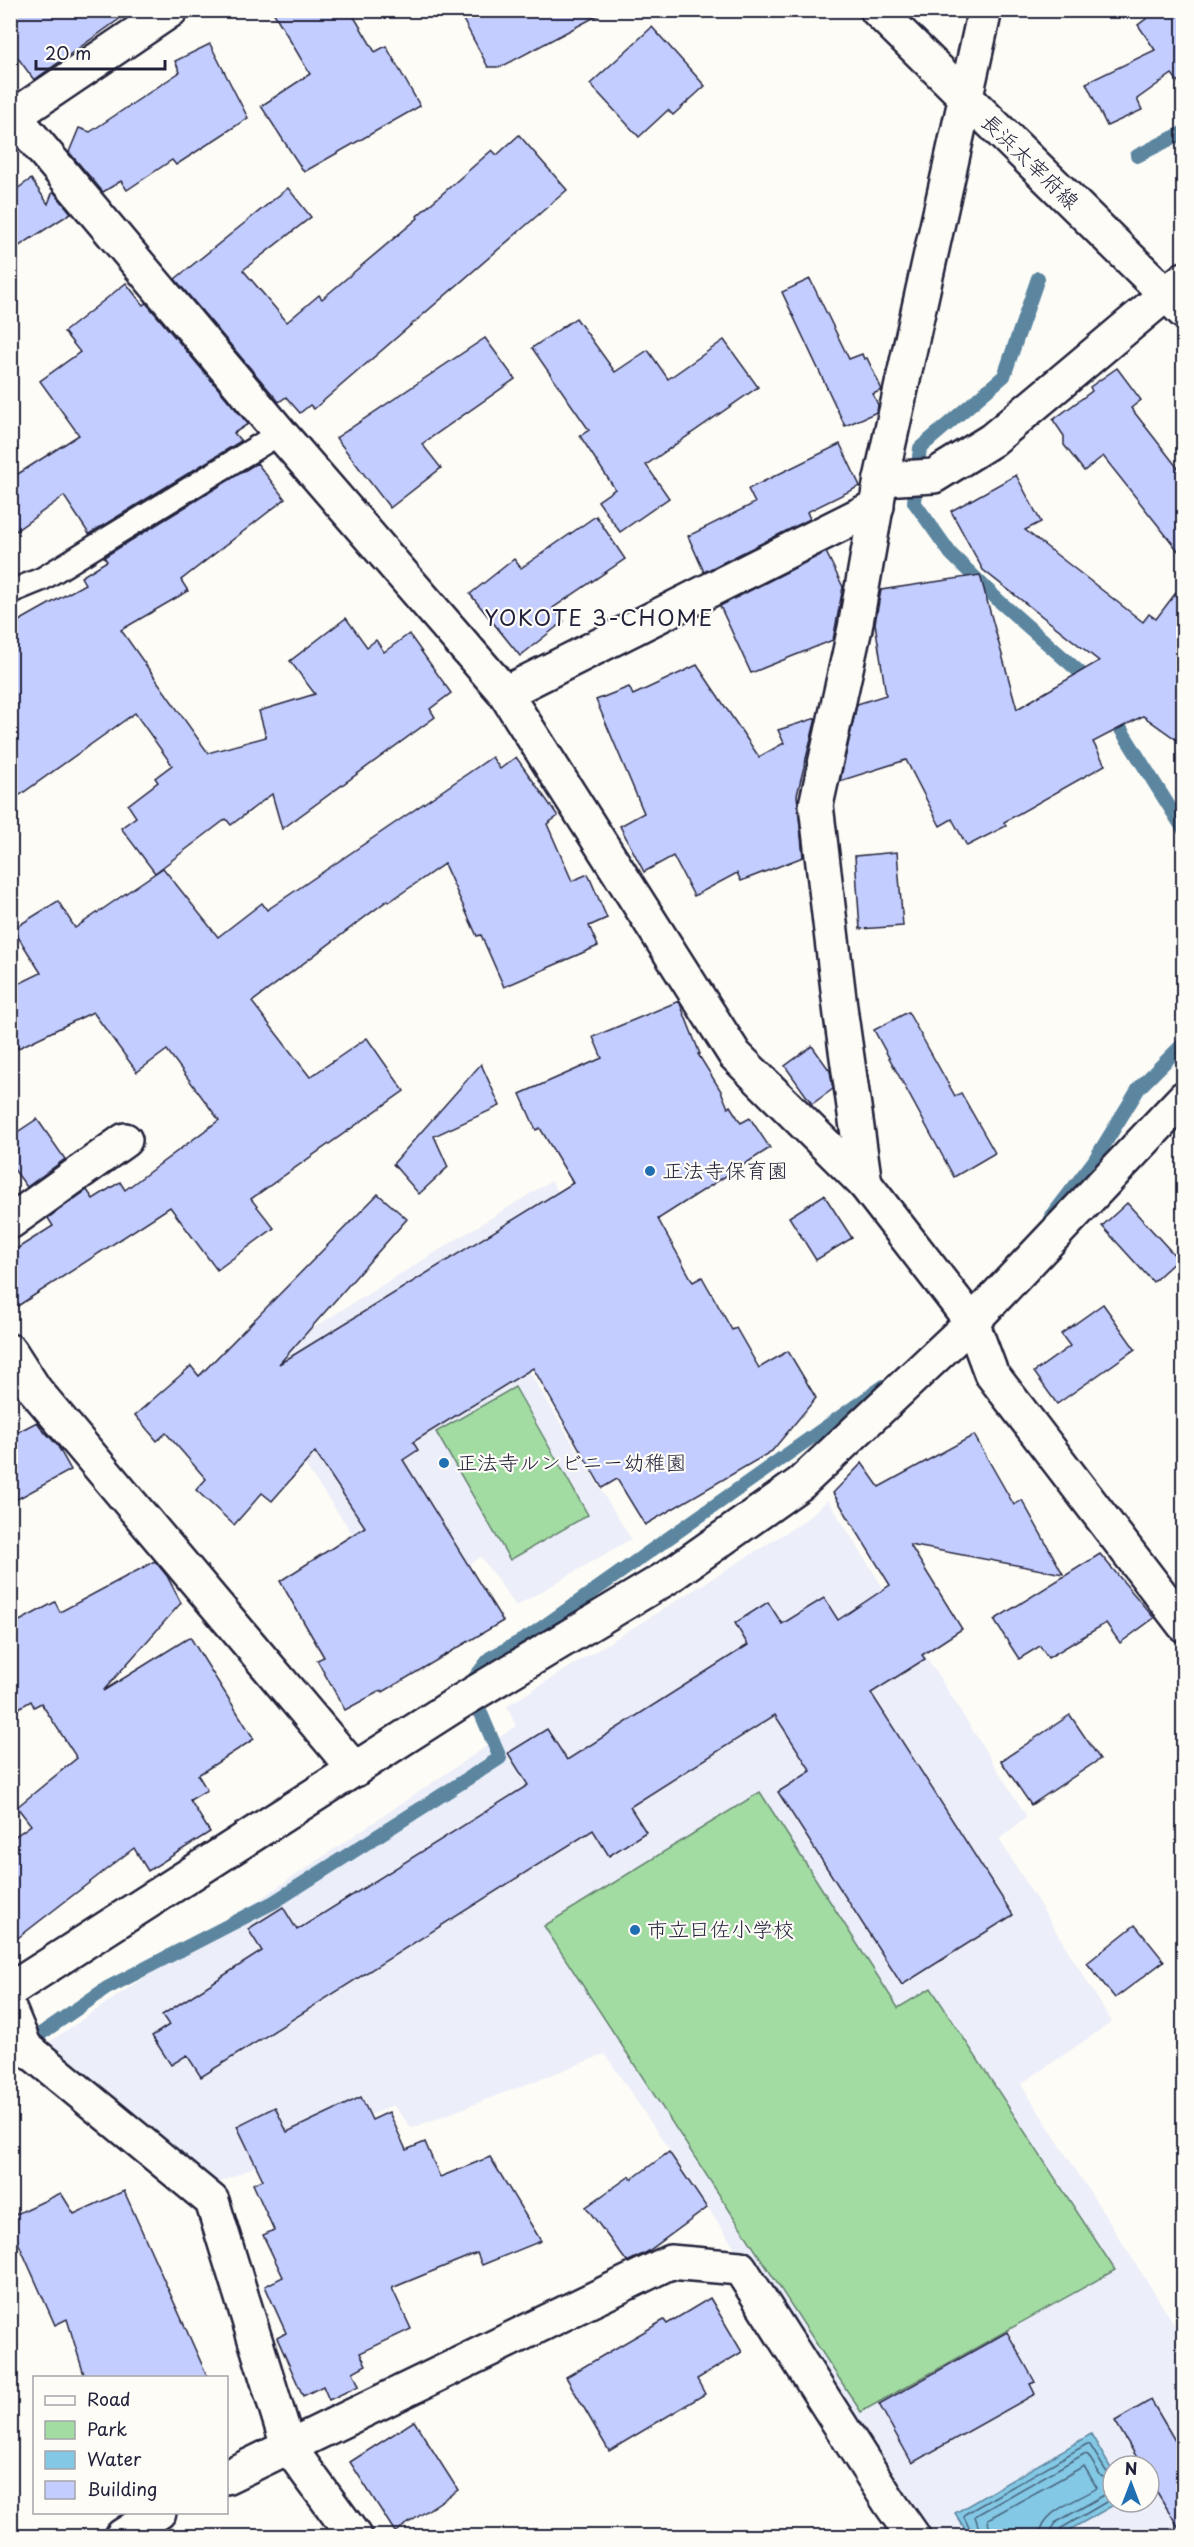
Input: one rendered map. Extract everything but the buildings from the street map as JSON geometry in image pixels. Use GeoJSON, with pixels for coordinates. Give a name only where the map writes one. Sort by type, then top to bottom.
{"type":"FeatureCollection","features":[{"type":"Feature","properties":{"kind":"street"},"geometry":{"type":"LineString","coordinates":[[171,10],[12,115],[279,433],[505,693],[735,1055],[865,1184],[970,1319],[991,1373],[1184,1625]]}},
{"type":"Feature","properties":{"kind":"street","name":"長浜太宰府線"},"geometry":{"type":"LineString","coordinates":[[878,10],[967,100],[1178,295]]}},
{"type":"Feature","properties":{"kind":"street"},"geometry":{"type":"LineString","coordinates":[[865,1184],[841,1015],[816,805],[985,10]]}},
{"type":"Feature","properties":{"kind":"street"},"geometry":{"type":"LineString","coordinates":[[505,693],[884,487],[934,476],[992,440],[1178,295]]}},
{"type":"Feature","properties":{"kind":"street"},"geometry":{"type":"LineString","coordinates":[[10,1990],[458,1703],[668,1577],[801,1483],[970,1319],[1184,1098]]}},
{"type":"Feature","properties":{"kind":"street"},"geometry":{"type":"LineString","coordinates":[[10,1222],[125,1140]]}},
{"type":"Feature","properties":{"kind":"street"},"geometry":{"type":"LineString","coordinates":[[10,1351],[35,1390],[355,1770]]}},
{"type":"Feature","properties":{"kind":"street"},"geometry":{"type":"LineString","coordinates":[[10,2011],[26,2047],[212,2200],[288,2446],[354,2536]]}},
{"type":"Feature","properties":{"kind":"street"},"geometry":{"type":"LineString","coordinates":[[228,2475],[670,2262],[740,2268],[913,2536]]}},
{"type":"Feature","properties":{"kind":"street"},"geometry":{"type":"LineString","coordinates":[[122,2536],[156,2514]]}},
{"type":"Feature","properties":{"kind":"lane"},"geometry":{"type":"LineString","coordinates":[[10,592],[42,579],[279,433]]}},
{"type":"Feature","properties":{"kind":"shaded area","name":"正法寺ルンビニー幼稚園"},"geometry":{"type":"Polygon","coordinates":[[[551,1181],[623,1287],[516,1350],[631,1539],[516,1606],[481,1557],[402,1606],[251,1386],[308,1331],[551,1181]]]}},
{"type":"Feature","properties":{"kind":"shaded area","name":"市立曰佐小学校"},"geometry":{"type":"Polygon","coordinates":[[[828,1500],[1027,1817],[999,1839],[1112,2022],[1021,2084],[1183,2338],[1183,2527],[1160,2536],[928,2536],[605,2054],[412,2128],[393,2105],[216,2184],[49,2042],[516,1726],[507,1706],[803,1522],[828,1500]]]}},
{"type":"Feature","properties":{"kind":"green space"},"geometry":{"type":"Polygon","coordinates":[[[515,1387],[588,1515],[510,1560],[436,1432],[515,1387]]]}},
{"type":"Feature","properties":{"kind":"green space"},"geometry":{"type":"Polygon","coordinates":[[[760,1792],[898,2008],[931,1988],[1115,2270],[861,2412],[544,1926],[760,1792]]]}},
{"type":"Feature","properties":{"kind":"water"},"geometry":{"type":"Polygon","coordinates":[[[1091,2434],[1103,2454],[1101,2512],[1059,2536],[969,2536],[955,2513],[1091,2434]]]}},
{"type":"Feature","properties":{"kind":"waterway"},"geometry":{"type":"LineString","coordinates":[[1137,156],[1184,132]]}},
{"type":"Feature","properties":{"kind":"waterway"},"geometry":{"type":"LineString","coordinates":[[1038,278],[1004,376],[920,448],[914,502],[951,554],[999,601],[1092,683]]}},
{"type":"Feature","properties":{"kind":"waterway"},"geometry":{"type":"LineString","coordinates":[[1110,712],[1184,830]]}},
{"type":"Feature","properties":{"kind":"waterway"},"geometry":{"type":"LineString","coordinates":[[1051,1217],[1094,1161],[1139,1088],[1184,1043]]}},
{"type":"Feature","properties":{"kind":"waterway"},"geometry":{"type":"LineString","coordinates":[[10,2055],[107,1988],[274,1902],[500,1758],[469,1685],[490,1658],[530,1636],[884,1386]]}},
{"type":"Feature","properties":{"kind":"place","name":"正法寺保育園"},"geometry":{"type":"Point","coordinates":[650,1171]}},
{"type":"Feature","properties":{"kind":"place","name":"正法寺ルンビニー幼稚園"},"geometry":{"type":"Point","coordinates":[444,1463]}},
{"type":"Feature","properties":{"kind":"place","name":"市立曰佐小学校"},"geometry":{"type":"Point","coordinates":[635,1930]}},
{"type":"Feature","properties":{"kind":"district","name":"YOKOTE 3-CHOME"},"geometry":{"type":"Point","coordinates":[599,618]}}]}
